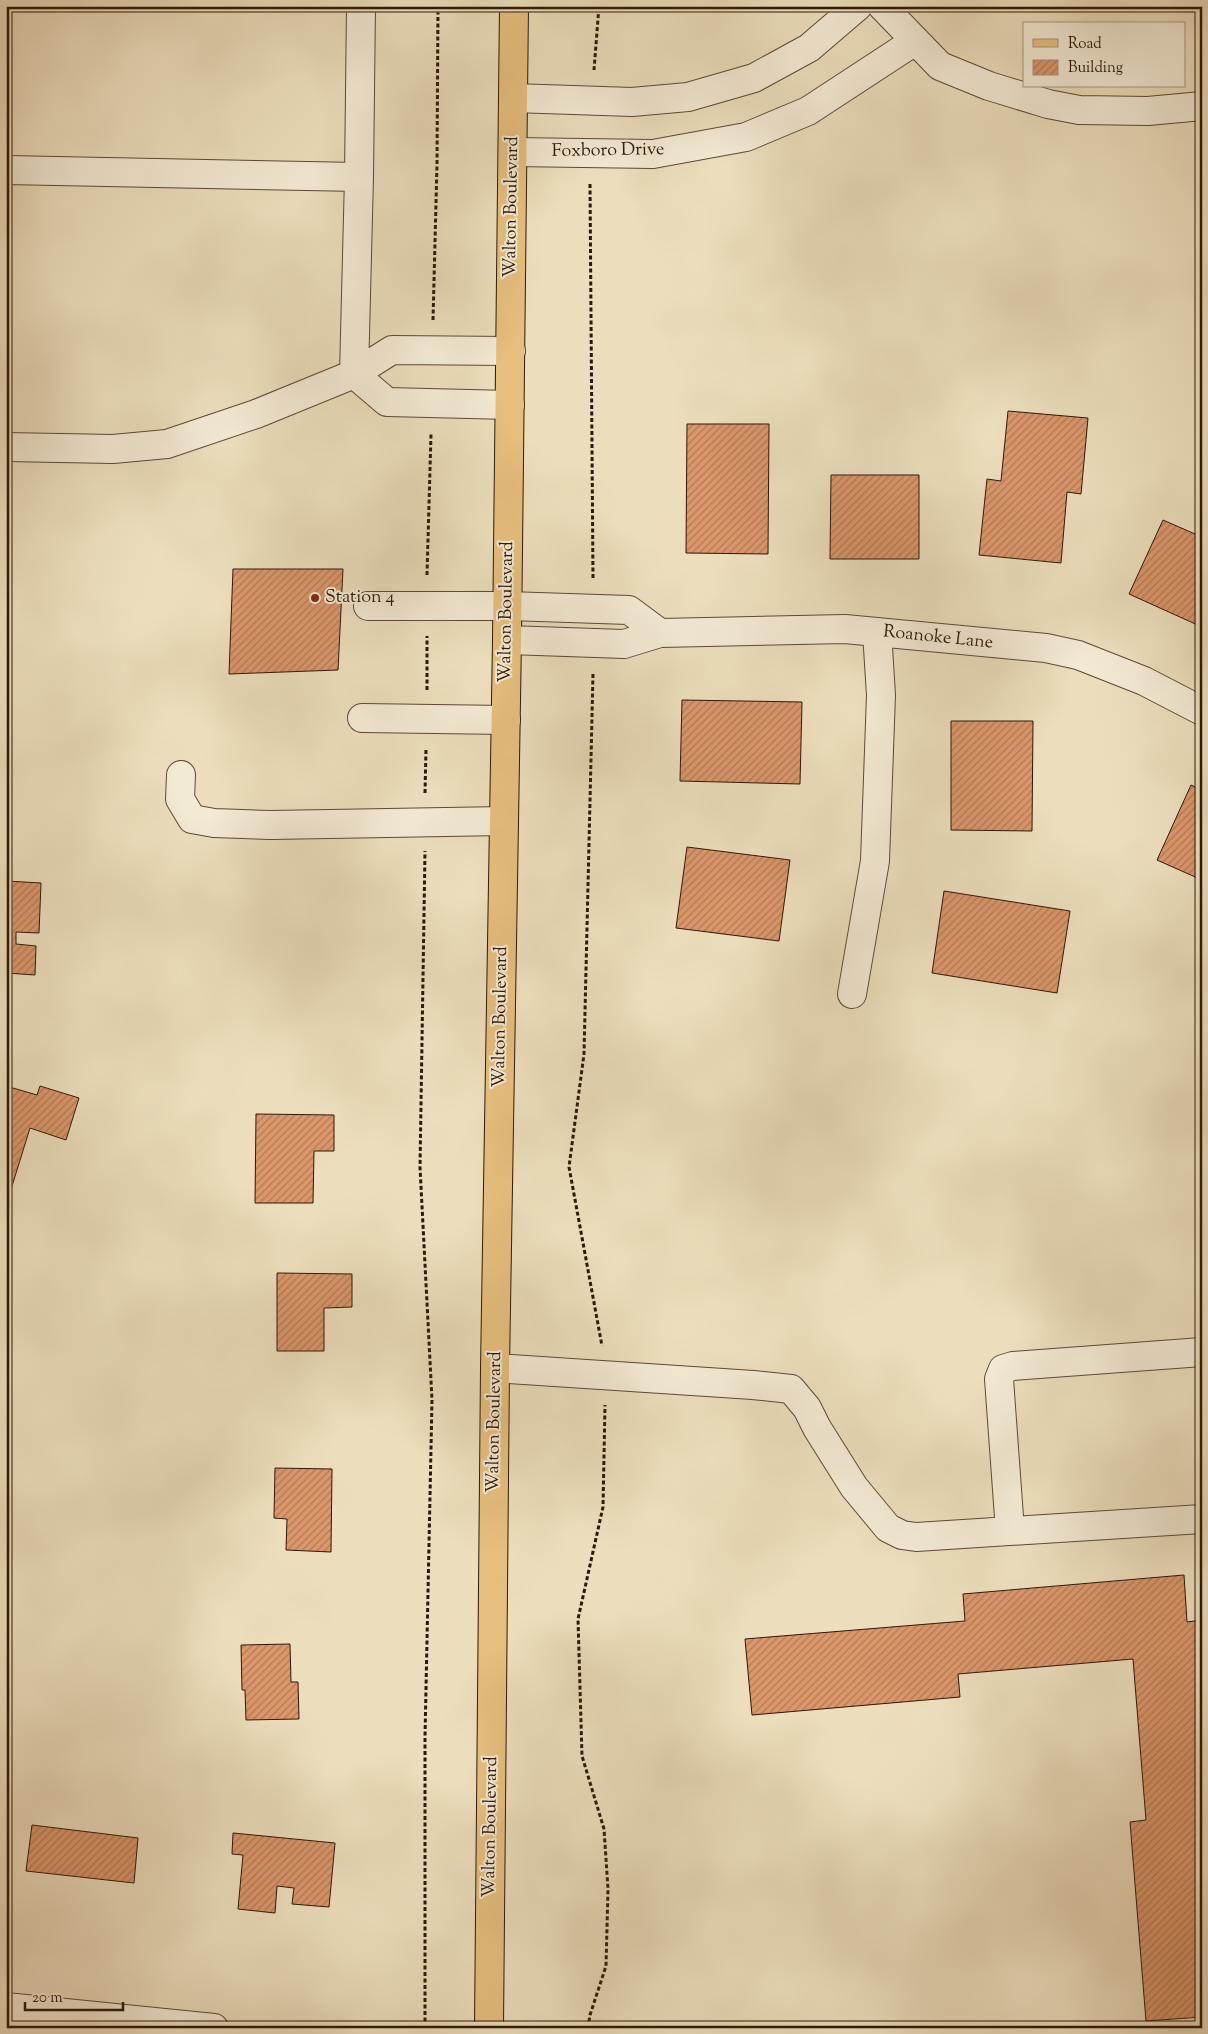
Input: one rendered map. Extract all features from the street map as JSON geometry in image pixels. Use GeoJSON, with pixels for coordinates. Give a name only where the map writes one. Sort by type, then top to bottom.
{"type":"FeatureCollection","features":[{"type":"Feature","properties":{"kind":"main road","name":"Walton Boulevard"},"geometry":{"type":"LineString","coordinates":[[489,2028],[514,6]]}},
{"type":"Feature","properties":{"kind":"street"},"geometry":{"type":"LineString","coordinates":[[354,374],[361,6]]}},
{"type":"Feature","properties":{"kind":"street"},"geometry":{"type":"LineString","coordinates":[[513,98],[632,102],[688,98],[754,78],[809,48],[858,6]]}},
{"type":"Feature","properties":{"kind":"street"},"geometry":{"type":"LineString","coordinates":[[882,6],[940,66],[989,86],[1048,104],[1079,110],[1148,111],[1202,106]]}},
{"type":"Feature","properties":{"kind":"street","name":"Foxboro Drive"},"geometry":{"type":"LineString","coordinates":[[513,152],[653,154],[746,137],[808,111],[915,41]]}},
{"type":"Feature","properties":{"kind":"street"},"geometry":{"type":"LineString","coordinates":[[6,170],[359,178]]}},
{"type":"Feature","properties":{"kind":"street"},"geometry":{"type":"LineString","coordinates":[[6,447],[113,449],[167,444],[256,414],[354,374],[392,350],[510,351]]}},
{"type":"Feature","properties":{"kind":"street"},"geometry":{"type":"LineString","coordinates":[[354,374],[387,402],[510,405]]}},
{"type":"Feature","properties":{"kind":"street"},"geometry":{"type":"LineString","coordinates":[[368,606],[507,606],[629,610],[660,632]]}},
{"type":"Feature","properties":{"kind":"street","name":"Roanoke Lane"},"geometry":{"type":"LineString","coordinates":[[507,640],[624,644],[660,632],[845,629],[1046,648],[1078,655],[1144,681],[1202,711]]}},
{"type":"Feature","properties":{"kind":"street"},"geometry":{"type":"LineString","coordinates":[[852,994],[875,861],[881,695],[877,632]]}},
{"type":"Feature","properties":{"kind":"street"},"geometry":{"type":"LineString","coordinates":[[362,718],[506,720]]}},
{"type":"Feature","properties":{"kind":"street"},"geometry":{"type":"LineString","coordinates":[[181,775],[180,799],[192,819],[271,825],[504,821]]}},
{"type":"Feature","properties":{"kind":"street"},"geometry":{"type":"LineString","coordinates":[[1010,1531],[999,1379],[1003,1369],[1013,1366],[1202,1352]]}},
{"type":"Feature","properties":{"kind":"street"},"geometry":{"type":"LineString","coordinates":[[496,1368],[753,1384],[791,1390],[807,1408],[817,1428],[854,1487],[888,1528],[916,1537],[1202,1519]]}},
{"type":"Feature","properties":{"kind":"street"},"geometry":{"type":"LineString","coordinates":[[6,2007],[214,2028]]}},
{"type":"Feature","properties":{"kind":"path"},"geometry":{"type":"LineString","coordinates":[[432,350],[437,164],[438,6]]}},
{"type":"Feature","properties":{"kind":"path"},"geometry":{"type":"LineString","coordinates":[[591,101],[599,6]]}},
{"type":"Feature","properties":{"kind":"path"},"geometry":{"type":"LineString","coordinates":[[590,152],[593,609]]}},
{"type":"Feature","properties":{"kind":"path"},"geometry":{"type":"LineString","coordinates":[[425,2028],[425,1737],[432,1400],[420,1166],[427,607],[432,404]]}},
{"type":"Feature","properties":{"kind":"path"},"geometry":{"type":"LineString","coordinates":[[588,2028],[590,2015],[606,1966],[608,1889],[604,1829],[582,1756],[578,1619],[603,1507],[606,1424],[602,1342],[569,1167],[584,1054],[594,643]]}},
{"type":"Feature","properties":{"kind":"building"},"geometry":{"type":"Polygon","coordinates":[[[1008,411],[1088,418],[1081,494],[1067,492],[1061,563],[979,555],[987,479],[1001,481],[1008,411]]]}},
{"type":"Feature","properties":{"kind":"building"},"geometry":{"type":"Polygon","coordinates":[[[687,424],[769,424],[768,554],[686,553],[687,424]]]}},
{"type":"Feature","properties":{"kind":"building"},"geometry":{"type":"Polygon","coordinates":[[[831,475],[919,475],[919,559],[830,559],[831,475]]]}},
{"type":"Feature","properties":{"kind":"building"},"geometry":{"type":"Polygon","coordinates":[[[1163,520],[1202,537],[1202,627],[1129,594],[1163,520]]]}},
{"type":"Feature","properties":{"kind":"building"},"geometry":{"type":"Polygon","coordinates":[[[233,569],[343,569],[338,670],[229,674],[233,569]]]}},
{"type":"Feature","properties":{"kind":"building"},"geometry":{"type":"Polygon","coordinates":[[[682,700],[802,702],[800,784],[680,781],[682,700]]]}},
{"type":"Feature","properties":{"kind":"building"},"geometry":{"type":"Polygon","coordinates":[[[951,721],[1033,721],[1032,831],[951,830],[951,721]]]}},
{"type":"Feature","properties":{"kind":"building"},"geometry":{"type":"Polygon","coordinates":[[[1191,785],[1202,790],[1202,880],[1157,860],[1191,785]]]}},
{"type":"Feature","properties":{"kind":"building"},"geometry":{"type":"Polygon","coordinates":[[[687,847],[790,860],[779,941],[676,928],[687,847]]]}},
{"type":"Feature","properties":{"kind":"building"},"geometry":{"type":"Polygon","coordinates":[[[6,881],[41,883],[39,933],[16,932],[16,944],[36,946],[35,975],[6,973],[6,881]]]}},
{"type":"Feature","properties":{"kind":"building"},"geometry":{"type":"Polygon","coordinates":[[[944,891],[1070,911],[1057,993],[932,973],[944,891]]]}},
{"type":"Feature","properties":{"kind":"building"},"geometry":{"type":"Polygon","coordinates":[[[6,1086],[37,1095],[40,1086],[79,1098],[66,1140],[30,1128],[8,1199],[6,1199],[6,1086]]]}},
{"type":"Feature","properties":{"kind":"building"},"geometry":{"type":"Polygon","coordinates":[[[256,1114],[334,1115],[334,1151],[314,1151],[313,1203],[255,1203],[256,1114]]]}},
{"type":"Feature","properties":{"kind":"building"},"geometry":{"type":"Polygon","coordinates":[[[277,1273],[352,1274],[352,1307],[324,1308],[324,1351],[277,1351],[277,1273]]]}},
{"type":"Feature","properties":{"kind":"building"},"geometry":{"type":"Polygon","coordinates":[[[275,1468],[332,1469],[331,1552],[286,1550],[287,1519],[274,1518],[275,1468]]]}},
{"type":"Feature","properties":{"kind":"building"},"geometry":{"type":"Polygon","coordinates":[[[1184,1575],[1187,1622],[1202,1620],[1202,2017],[1146,2021],[1130,1822],[1146,1820],[1133,1659],[958,1674],[960,1697],[752,1715],[745,1639],[965,1621],[963,1594],[1184,1575]]]}},
{"type":"Feature","properties":{"kind":"building"},"geometry":{"type":"Polygon","coordinates":[[[290,1644],[291,1682],[298,1682],[299,1719],[246,1720],[245,1690],[242,1690],[241,1645],[290,1644]]]}},
{"type":"Feature","properties":{"kind":"building"},"geometry":{"type":"Polygon","coordinates":[[[32,1825],[138,1838],[134,1883],[26,1871],[32,1825]]]}},
{"type":"Feature","properties":{"kind":"building"},"geometry":{"type":"Polygon","coordinates":[[[233,1833],[335,1843],[329,1907],[292,1904],[294,1888],[277,1886],[275,1913],[238,1909],[243,1855],[232,1854],[233,1833]]]}},
{"type":"Feature","properties":{"kind":"place","name":"Station 4"},"geometry":{"type":"Point","coordinates":[315,598]}}]}
